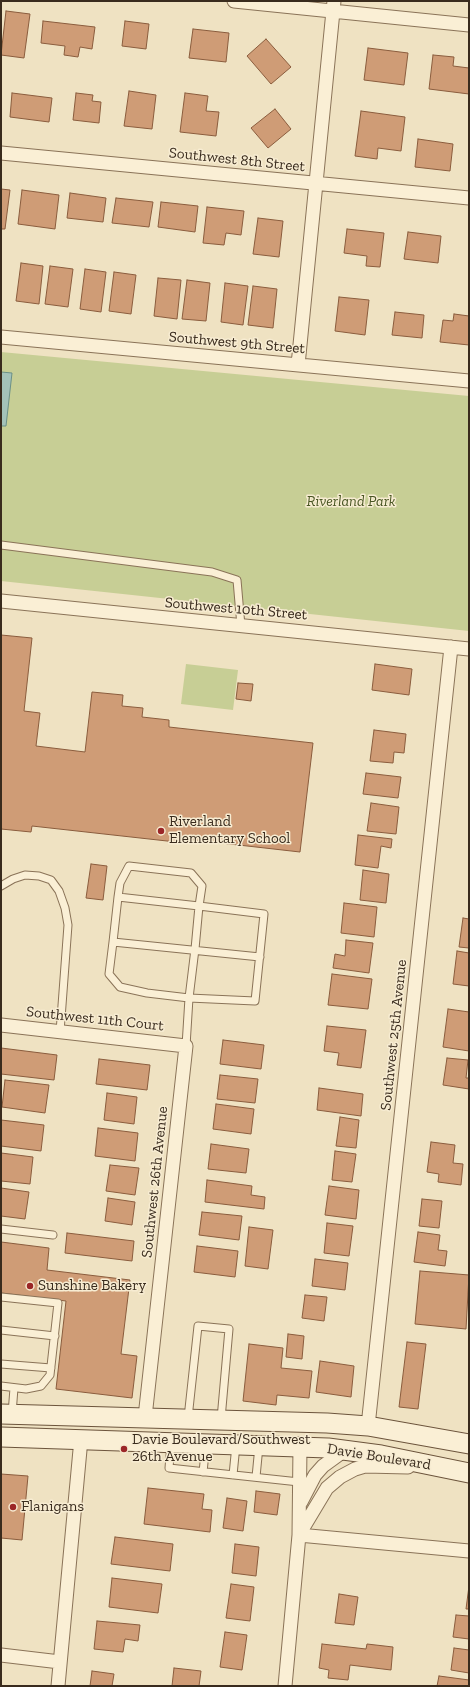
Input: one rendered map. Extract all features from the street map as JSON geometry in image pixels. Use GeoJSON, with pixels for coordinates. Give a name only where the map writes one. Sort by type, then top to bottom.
{"type":"FeatureCollection","features":[{"type":"Feature","properties":{"kind":"main road","name":"Davie Boulevard"},"geometry":{"type":"LineString","coordinates":[[6,1414],[327,1422],[368,1426],[426,1435],[469,1444]]}},
{"type":"Feature","properties":{"kind":"main road"},"geometry":{"type":"LineString","coordinates":[[262,1445],[321,1438],[368,1426]]}},
{"type":"Feature","properties":{"kind":"main road"},"geometry":{"type":"LineString","coordinates":[[345,1450],[364,1442],[426,1435]]}},
{"type":"Feature","properties":{"kind":"main road","name":"Davie Boulevard"},"geometry":{"type":"LineString","coordinates":[[1,1436],[300,1446],[381,1455],[469,1473]]}},
{"type":"Feature","properties":{"kind":"street"},"geometry":{"type":"LineString","coordinates":[[234,1],[333,6],[469,25]]}},
{"type":"Feature","properties":{"kind":"street"},"geometry":{"type":"LineString","coordinates":[[298,365],[333,6]]}},
{"type":"Feature","properties":{"kind":"street","name":"Southwest 8th Street"},"geometry":{"type":"LineString","coordinates":[[1,153],[469,198]]}},
{"type":"Feature","properties":{"kind":"street","name":"Southwest 9th Street"},"geometry":{"type":"LineString","coordinates":[[1,337],[469,381]]}},
{"type":"Feature","properties":{"kind":"street","name":"Southwest 10th Street"},"geometry":{"type":"LineString","coordinates":[[1,601],[241,626],[272,627],[469,649]]}},
{"type":"Feature","properties":{"kind":"street","name":"Southwest 25th Avenue"},"geometry":{"type":"LineString","coordinates":[[368,1426],[451,647]]}},
{"type":"Feature","properties":{"kind":"street","name":"Southwest 11th Court"},"geometry":{"type":"LineString","coordinates":[[1,1025],[186,1046]]}},
{"type":"Feature","properties":{"kind":"street","name":"Southwest 26th Avenue"},"geometry":{"type":"LineString","coordinates":[[145,1417],[186,1046]]}},
{"type":"Feature","properties":{"kind":"street"},"geometry":{"type":"LineString","coordinates":[[58,1686],[81,1439]]}},
{"type":"Feature","properties":{"kind":"street"},"geometry":{"type":"LineString","coordinates":[[285,1686],[299,1535],[300,1446]]}},
{"type":"Feature","properties":{"kind":"street"},"geometry":{"type":"LineString","coordinates":[[299,1506],[315,1475],[323,1466],[345,1450]]}},
{"type":"Feature","properties":{"kind":"street"},"geometry":{"type":"LineString","coordinates":[[299,1535],[327,1488],[340,1477],[355,1469],[373,1466],[449,1469]]}},
{"type":"Feature","properties":{"kind":"street"},"geometry":{"type":"LineString","coordinates":[[299,1535],[469,1551]]}},
{"type":"Feature","properties":{"kind":"street"},"geometry":{"type":"LineString","coordinates":[[1,1655],[60,1662]]}},
{"type":"Feature","properties":{"kind":"lane"},"geometry":{"type":"LineString","coordinates":[[1,545],[212,572],[237,580],[241,626]]}},
{"type":"Feature","properties":{"kind":"lane"},"geometry":{"type":"LineString","coordinates":[[118,897],[200,906],[264,914],[255,1001],[189,998],[147,994],[120,987],[109,974],[118,897],[120,883],[129,866],[191,873],[202,886],[200,906],[189,998],[186,1046]]}},
{"type":"Feature","properties":{"kind":"lane"},"geometry":{"type":"LineString","coordinates":[[1,886],[13,879],[25,875],[39,876],[51,880],[59,891],[66,908],[68,925],[60,1032]]}},
{"type":"Feature","properties":{"kind":"lane"},"geometry":{"type":"LineString","coordinates":[[113,942],[195,949],[260,957]]}},
{"type":"Feature","properties":{"kind":"lane"},"geometry":{"type":"LineString","coordinates":[[1,1229],[53,1235]]}},
{"type":"Feature","properties":{"kind":"lane"},"geometry":{"type":"LineString","coordinates":[[1,1297],[58,1303],[50,1375],[41,1386],[26,1389],[1,1386]]}},
{"type":"Feature","properties":{"kind":"lane"},"geometry":{"type":"LineString","coordinates":[[188,1418],[198,1326],[229,1329],[221,1419]]}},
{"type":"Feature","properties":{"kind":"lane"},"geometry":{"type":"LineString","coordinates":[[1,1330],[55,1336]]}},
{"type":"Feature","properties":{"kind":"lane"},"geometry":{"type":"LineString","coordinates":[[1,1364],[51,1368]]}},
{"type":"Feature","properties":{"kind":"lane"},"geometry":{"type":"LineString","coordinates":[[6,1414],[14,1388]]}},
{"type":"Feature","properties":{"kind":"lane"},"geometry":{"type":"LineString","coordinates":[[171,1442],[169,1468],[299,1482]]}},
{"type":"Feature","properties":{"kind":"lane"},"geometry":{"type":"LineString","coordinates":[[203,1472],[206,1443]]}},
{"type":"Feature","properties":{"kind":"lane"},"geometry":{"type":"LineString","coordinates":[[233,1475],[236,1444]]}},
{"type":"Feature","properties":{"kind":"lane"},"geometry":{"type":"LineString","coordinates":[[256,1477],[262,1445]]}},
{"type":"Feature","properties":{"kind":"green space","name":"Riverland Park"},"geometry":{"type":"Polygon","coordinates":[[[1,352],[469,396],[469,631],[1,581],[1,352]]]}},
{"type":"Feature","properties":{"kind":"green space"},"geometry":{"type":"Polygon","coordinates":[[[186,664],[238,670],[233,710],[181,704],[186,664]]]}},
{"type":"Feature","properties":{"kind":"water"},"geometry":{"type":"Polygon","coordinates":[[[1,372],[12,373],[6,426],[1,426],[1,372]]]}},
{"type":"Feature","properties":{"kind":"building"},"geometry":{"type":"Polygon","coordinates":[[[6,11],[30,14],[24,58],[1,55],[6,11]]]}},
{"type":"Feature","properties":{"kind":"building"},"geometry":{"type":"Polygon","coordinates":[[[43,21],[95,27],[92,49],[80,47],[78,57],[64,55],[65,46],[41,43],[43,21]]]}},
{"type":"Feature","properties":{"kind":"building"},"geometry":{"type":"Polygon","coordinates":[[[125,21],[149,24],[146,49],[122,46],[125,21]]]}},
{"type":"Feature","properties":{"kind":"building"},"geometry":{"type":"Polygon","coordinates":[[[193,29],[229,33],[226,62],[189,58],[193,29]]]}},
{"type":"Feature","properties":{"kind":"building"},"geometry":{"type":"Polygon","coordinates":[[[266,39],[291,67],[271,84],[247,56],[266,39]]]}},
{"type":"Feature","properties":{"kind":"building"},"geometry":{"type":"Polygon","coordinates":[[[368,48],[408,53],[404,85],[364,80],[368,48]]]}},
{"type":"Feature","properties":{"kind":"building"},"geometry":{"type":"Polygon","coordinates":[[[433,55],[454,57],[453,66],[469,68],[469,94],[429,89],[433,55]]]}},
{"type":"Feature","properties":{"kind":"building"},"geometry":{"type":"Polygon","coordinates":[[[129,91],[156,95],[152,129],[124,126],[129,91]]]}},
{"type":"Feature","properties":{"kind":"building"},"geometry":{"type":"Polygon","coordinates":[[[12,93],[52,98],[49,122],[10,117],[12,93]]]}},
{"type":"Feature","properties":{"kind":"building"},"geometry":{"type":"Polygon","coordinates":[[[76,93],[93,95],[92,101],[101,102],[99,123],[73,120],[76,93]]]}},
{"type":"Feature","properties":{"kind":"building"},"geometry":{"type":"Polygon","coordinates":[[[185,93],[208,96],[206,111],[219,112],[216,136],[180,132],[185,93]]]}},
{"type":"Feature","properties":{"kind":"building"},"geometry":{"type":"Polygon","coordinates":[[[275,109],[291,129],[268,148],[251,128],[275,109]]]}},
{"type":"Feature","properties":{"kind":"building"},"geometry":{"type":"Polygon","coordinates":[[[361,111],[405,117],[401,151],[378,148],[377,159],[355,156],[361,111]]]}},
{"type":"Feature","properties":{"kind":"building"},"geometry":{"type":"Polygon","coordinates":[[[418,139],[453,144],[450,171],[415,167],[418,139]]]}},
{"type":"Feature","properties":{"kind":"building"},"geometry":{"type":"Polygon","coordinates":[[[1,189],[10,190],[5,229],[1,229],[1,189]]]}},
{"type":"Feature","properties":{"kind":"building"},"geometry":{"type":"Polygon","coordinates":[[[22,190],[59,195],[55,229],[18,224],[22,190]]]}},
{"type":"Feature","properties":{"kind":"building"},"geometry":{"type":"Polygon","coordinates":[[[70,193],[106,198],[103,222],[67,218],[70,193]]]}},
{"type":"Feature","properties":{"kind":"building"},"geometry":{"type":"Polygon","coordinates":[[[116,198],[153,202],[149,227],[112,223],[116,198]]]}},
{"type":"Feature","properties":{"kind":"building"},"geometry":{"type":"Polygon","coordinates":[[[161,202],[198,206],[195,232],[158,227],[161,202]]]}},
{"type":"Feature","properties":{"kind":"building"},"geometry":{"type":"Polygon","coordinates":[[[207,207],[244,211],[241,235],[226,233],[224,245],[203,243],[207,207]]]}},
{"type":"Feature","properties":{"kind":"building"},"geometry":{"type":"Polygon","coordinates":[[[258,218],[283,221],[279,257],[253,254],[258,218]]]}},
{"type":"Feature","properties":{"kind":"building"},"geometry":{"type":"Polygon","coordinates":[[[347,229],[384,233],[380,267],[366,266],[367,256],[344,253],[347,229]]]}},
{"type":"Feature","properties":{"kind":"building"},"geometry":{"type":"Polygon","coordinates":[[[408,232],[441,236],[438,263],[404,259],[408,232]]]}},
{"type":"Feature","properties":{"kind":"building"},"geometry":{"type":"Polygon","coordinates":[[[21,263],[43,266],[39,304],[16,301],[21,263]]]}},
{"type":"Feature","properties":{"kind":"building"},"geometry":{"type":"Polygon","coordinates":[[[50,266],[73,269],[68,307],[45,304],[50,266]]]}},
{"type":"Feature","properties":{"kind":"building"},"geometry":{"type":"Polygon","coordinates":[[[85,269],[106,272],[101,312],[80,309],[85,269]]]}},
{"type":"Feature","properties":{"kind":"building"},"geometry":{"type":"Polygon","coordinates":[[[114,272],[136,275],[131,314],[109,311],[114,272]]]}},
{"type":"Feature","properties":{"kind":"building"},"geometry":{"type":"Polygon","coordinates":[[[158,278],[181,280],[177,319],[154,316],[158,278]]]}},
{"type":"Feature","properties":{"kind":"building"},"geometry":{"type":"Polygon","coordinates":[[[187,280],[210,283],[206,321],[182,319],[187,280]]]}},
{"type":"Feature","properties":{"kind":"building"},"geometry":{"type":"Polygon","coordinates":[[[225,283],[248,286],[243,325],[221,322],[225,283]]]}},
{"type":"Feature","properties":{"kind":"building"},"geometry":{"type":"Polygon","coordinates":[[[253,286],[277,289],[273,328],[248,325],[253,286]]]}},
{"type":"Feature","properties":{"kind":"building"},"geometry":{"type":"Polygon","coordinates":[[[339,297],[369,300],[365,335],[335,331],[339,297]]]}},
{"type":"Feature","properties":{"kind":"building"},"geometry":{"type":"Polygon","coordinates":[[[395,312],[424,315],[422,338],[392,335],[395,312]]]}},
{"type":"Feature","properties":{"kind":"building"},"geometry":{"type":"Polygon","coordinates":[[[454,314],[469,316],[469,345],[440,342],[443,320],[453,321],[454,314]]]}},
{"type":"Feature","properties":{"kind":"building"},"geometry":{"type":"Polygon","coordinates":[[[1,635],[32,638],[24,711],[40,713],[36,746],[85,752],[92,692],[123,695],[122,706],[143,708],[142,717],[169,720],[169,727],[313,743],[300,852],[177,838],[176,842],[32,826],[31,832],[1,829],[1,635]]]}},
{"type":"Feature","properties":{"kind":"building"},"geometry":{"type":"Polygon","coordinates":[[[375,664],[412,669],[409,695],[372,690],[375,664]]]}},
{"type":"Feature","properties":{"kind":"building"},"geometry":{"type":"Polygon","coordinates":[[[238,683],[253,684],[251,701],[236,699],[238,683]]]}},
{"type":"Feature","properties":{"kind":"building"},"geometry":{"type":"Polygon","coordinates":[[[374,730],[406,734],[404,753],[394,752],[393,763],[370,761],[374,730]]]}},
{"type":"Feature","properties":{"kind":"building"},"geometry":{"type":"Polygon","coordinates":[[[366,773],[401,777],[398,798],[363,794],[366,773]]]}},
{"type":"Feature","properties":{"kind":"building"},"geometry":{"type":"Polygon","coordinates":[[[371,803],[399,807],[396,834],[367,831],[371,803]]]}},
{"type":"Feature","properties":{"kind":"building"},"geometry":{"type":"Polygon","coordinates":[[[358,835],[392,839],[391,848],[381,846],[378,868],[355,865],[358,835]]]}},
{"type":"Feature","properties":{"kind":"building"},"geometry":{"type":"Polygon","coordinates":[[[91,864],[107,866],[103,900],[86,898],[91,864]]]}},
{"type":"Feature","properties":{"kind":"building"},"geometry":{"type":"Polygon","coordinates":[[[363,870],[389,874],[386,903],[360,900],[363,870]]]}},
{"type":"Feature","properties":{"kind":"building"},"geometry":{"type":"Polygon","coordinates":[[[344,903],[377,907],[374,937],[341,933],[344,903]]]}},
{"type":"Feature","properties":{"kind":"building"},"geometry":{"type":"Polygon","coordinates":[[[463,918],[469,919],[469,948],[459,947],[463,918]]]}},
{"type":"Feature","properties":{"kind":"building"},"geometry":{"type":"Polygon","coordinates":[[[346,940],[373,943],[369,973],[333,968],[335,954],[345,956],[346,940]]]}},
{"type":"Feature","properties":{"kind":"building"},"geometry":{"type":"Polygon","coordinates":[[[457,951],[469,953],[469,986],[453,984],[457,951]]]}},
{"type":"Feature","properties":{"kind":"building"},"geometry":{"type":"Polygon","coordinates":[[[332,974],[372,979],[368,1009],[328,1005],[332,974]]]}},
{"type":"Feature","properties":{"kind":"building"},"geometry":{"type":"Polygon","coordinates":[[[448,1009],[469,1012],[469,1051],[443,1047],[448,1009]]]}},
{"type":"Feature","properties":{"kind":"building"},"geometry":{"type":"Polygon","coordinates":[[[327,1026],[366,1030],[361,1068],[337,1065],[339,1053],[324,1051],[327,1026]]]}},
{"type":"Feature","properties":{"kind":"building"},"geometry":{"type":"Polygon","coordinates":[[[223,1040],[264,1045],[261,1069],[220,1064],[223,1040]]]}},
{"type":"Feature","properties":{"kind":"building"},"geometry":{"type":"Polygon","coordinates":[[[1,1048],[57,1055],[54,1080],[1,1074],[1,1048]]]}},
{"type":"Feature","properties":{"kind":"building"},"geometry":{"type":"Polygon","coordinates":[[[447,1058],[468,1060],[466,1078],[469,1078],[469,1089],[443,1085],[447,1058]]]}},
{"type":"Feature","properties":{"kind":"building"},"geometry":{"type":"Polygon","coordinates":[[[99,1059],[150,1065],[147,1090],[96,1084],[99,1059]]]}},
{"type":"Feature","properties":{"kind":"building"},"geometry":{"type":"Polygon","coordinates":[[[220,1075],[258,1079],[255,1103],[217,1099],[220,1075]]]}},
{"type":"Feature","properties":{"kind":"building"},"geometry":{"type":"Polygon","coordinates":[[[5,1080],[49,1085],[45,1113],[2,1107],[5,1080]]]}},
{"type":"Feature","properties":{"kind":"building"},"geometry":{"type":"Polygon","coordinates":[[[319,1088],[363,1094],[361,1116],[317,1110],[319,1088]]]}},
{"type":"Feature","properties":{"kind":"building"},"geometry":{"type":"Polygon","coordinates":[[[107,1093],[137,1097],[134,1124],[104,1120],[107,1093]]]}},
{"type":"Feature","properties":{"kind":"building"},"geometry":{"type":"Polygon","coordinates":[[[216,1104],[254,1109],[251,1134],[213,1129],[216,1104]]]}},
{"type":"Feature","properties":{"kind":"building"},"geometry":{"type":"Polygon","coordinates":[[[340,1117],[359,1120],[356,1148],[336,1146],[340,1117]]]}},
{"type":"Feature","properties":{"kind":"building"},"geometry":{"type":"Polygon","coordinates":[[[1,1120],[44,1125],[41,1151],[1,1146],[1,1120]]]}},
{"type":"Feature","properties":{"kind":"building"},"geometry":{"type":"Polygon","coordinates":[[[98,1128],[138,1133],[135,1161],[95,1156],[98,1128]]]}},
{"type":"Feature","properties":{"kind":"building"},"geometry":{"type":"Polygon","coordinates":[[[431,1142],[455,1145],[453,1163],[463,1164],[461,1185],[438,1182],[439,1174],[427,1172],[431,1142]]]}},
{"type":"Feature","properties":{"kind":"building"},"geometry":{"type":"Polygon","coordinates":[[[211,1144],[249,1149],[246,1173],[208,1169],[211,1144]]]}},
{"type":"Feature","properties":{"kind":"building"},"geometry":{"type":"Polygon","coordinates":[[[335,1151],[356,1154],[352,1182],[332,1180],[335,1151]]]}},
{"type":"Feature","properties":{"kind":"building"},"geometry":{"type":"Polygon","coordinates":[[[1,1153],[33,1157],[30,1184],[1,1181],[1,1153]]]}},
{"type":"Feature","properties":{"kind":"building"},"geometry":{"type":"Polygon","coordinates":[[[110,1165],[139,1168],[135,1195],[106,1191],[110,1165]]]}},
{"type":"Feature","properties":{"kind":"building"},"geometry":{"type":"Polygon","coordinates":[[[207,1180],[252,1186],[251,1195],[265,1197],[264,1209],[205,1202],[207,1180]]]}},
{"type":"Feature","properties":{"kind":"building"},"geometry":{"type":"Polygon","coordinates":[[[329,1186],[359,1190],[356,1219],[325,1215],[329,1186]]]}},
{"type":"Feature","properties":{"kind":"building"},"geometry":{"type":"Polygon","coordinates":[[[1,1188],[29,1192],[25,1219],[1,1216],[1,1188]]]}},
{"type":"Feature","properties":{"kind":"building"},"geometry":{"type":"Polygon","coordinates":[[[108,1198],[135,1202],[132,1225],[105,1221],[108,1198]]]}},
{"type":"Feature","properties":{"kind":"building"},"geometry":{"type":"Polygon","coordinates":[[[422,1199],[442,1201],[439,1228],[419,1226],[422,1199]]]}},
{"type":"Feature","properties":{"kind":"building"},"geometry":{"type":"Polygon","coordinates":[[[202,1212],[242,1216],[239,1240],[199,1235],[202,1212]]]}},
{"type":"Feature","properties":{"kind":"building"},"geometry":{"type":"Polygon","coordinates":[[[327,1223],[353,1226],[349,1256],[324,1253],[327,1223]]]}},
{"type":"Feature","properties":{"kind":"building"},"geometry":{"type":"Polygon","coordinates":[[[249,1227],[273,1230],[268,1269],[245,1266],[249,1227]]]}},
{"type":"Feature","properties":{"kind":"building"},"geometry":{"type":"Polygon","coordinates":[[[418,1232],[440,1235],[438,1250],[447,1251],[445,1266],[414,1262],[418,1232]]]}},
{"type":"Feature","properties":{"kind":"building"},"geometry":{"type":"Polygon","coordinates":[[[67,1233],[134,1241],[132,1261],[65,1253],[67,1233]]]}},
{"type":"Feature","properties":{"kind":"building"},"geometry":{"type":"Polygon","coordinates":[[[1,1242],[49,1248],[47,1270],[130,1280],[121,1354],[137,1356],[132,1398],[56,1389],[66,1301],[1,1293],[1,1242]]]}},
{"type":"Feature","properties":{"kind":"building"},"geometry":{"type":"Polygon","coordinates":[[[197,1246],[238,1251],[235,1277],[194,1272],[197,1246]]]}},
{"type":"Feature","properties":{"kind":"building"},"geometry":{"type":"Polygon","coordinates":[[[315,1259],[348,1263],[345,1290],[312,1286],[315,1259]]]}},
{"type":"Feature","properties":{"kind":"building"},"geometry":{"type":"Polygon","coordinates":[[[420,1271],[469,1275],[466,1329],[415,1324],[420,1271]]]}},
{"type":"Feature","properties":{"kind":"building"},"geometry":{"type":"Polygon","coordinates":[[[305,1295],[327,1297],[324,1321],[302,1318],[305,1295]]]}},
{"type":"Feature","properties":{"kind":"building"},"geometry":{"type":"Polygon","coordinates":[[[288,1334],[304,1336],[302,1359],[286,1357],[288,1334]]]}},
{"type":"Feature","properties":{"kind":"building"},"geometry":{"type":"Polygon","coordinates":[[[407,1342],[426,1344],[418,1409],[399,1407],[407,1342]]]}},
{"type":"Feature","properties":{"kind":"building"},"geometry":{"type":"Polygon","coordinates":[[[249,1344],[283,1348],[281,1368],[312,1371],[309,1398],[277,1395],[276,1405],[243,1401],[249,1344]]]}},
{"type":"Feature","properties":{"kind":"building"},"geometry":{"type":"Polygon","coordinates":[[[320,1361],[354,1366],[351,1397],[316,1392],[320,1361]]]}},
{"type":"Feature","properties":{"kind":"building","name":"Flanigans"},"geometry":{"type":"Polygon","coordinates":[[[1,1474],[28,1476],[22,1540],[1,1538],[1,1474]]]}},
{"type":"Feature","properties":{"kind":"building"},"geometry":{"type":"Polygon","coordinates":[[[148,1488],[204,1494],[202,1509],[212,1510],[210,1532],[144,1524],[148,1488]]]}},
{"type":"Feature","properties":{"kind":"building"},"geometry":{"type":"Polygon","coordinates":[[[256,1491],[280,1494],[277,1515],[254,1512],[256,1491]]]}},
{"type":"Feature","properties":{"kind":"building"},"geometry":{"type":"Polygon","coordinates":[[[227,1498],[247,1501],[243,1531],[223,1528],[227,1498]]]}},
{"type":"Feature","properties":{"kind":"building"},"geometry":{"type":"Polygon","coordinates":[[[115,1537],[173,1544],[170,1571],[111,1564],[115,1537]]]}},
{"type":"Feature","properties":{"kind":"building"},"geometry":{"type":"Polygon","coordinates":[[[235,1544],[259,1547],[256,1576],[232,1573],[235,1544]]]}},
{"type":"Feature","properties":{"kind":"building"},"geometry":{"type":"Polygon","coordinates":[[[112,1578],[162,1584],[158,1613],[109,1607],[112,1578]]]}},
{"type":"Feature","properties":{"kind":"building"},"geometry":{"type":"Polygon","coordinates":[[[231,1584],[254,1587],[250,1621],[226,1618],[231,1584]]]}},
{"type":"Feature","properties":{"kind":"building"},"geometry":{"type":"Polygon","coordinates":[[[469,1586],[469,1609],[466,1609],[469,1586]]]}},
{"type":"Feature","properties":{"kind":"building"},"geometry":{"type":"Polygon","coordinates":[[[339,1594],[358,1597],[354,1625],[335,1623],[339,1594]]]}},
{"type":"Feature","properties":{"kind":"building"},"geometry":{"type":"Polygon","coordinates":[[[456,1615],[469,1616],[469,1639],[453,1637],[456,1615]]]}},
{"type":"Feature","properties":{"kind":"building"},"geometry":{"type":"Polygon","coordinates":[[[97,1621],[140,1625],[138,1641],[125,1639],[123,1652],[94,1649],[97,1621]]]}},
{"type":"Feature","properties":{"kind":"building"},"geometry":{"type":"Polygon","coordinates":[[[225,1632],[247,1635],[242,1670],[220,1667],[225,1632]]]}},
{"type":"Feature","properties":{"kind":"building"},"geometry":{"type":"Polygon","coordinates":[[[322,1644],[366,1649],[367,1644],[393,1647],[391,1670],[350,1665],[348,1680],[328,1678],[329,1670],[319,1668],[322,1644]]]}},
{"type":"Feature","properties":{"kind":"building"},"geometry":{"type":"Polygon","coordinates":[[[454,1648],[469,1650],[469,1673],[451,1670],[454,1648]]]}},
{"type":"Feature","properties":{"kind":"building"},"geometry":{"type":"Polygon","coordinates":[[[174,1668],[201,1671],[199,1686],[172,1686],[174,1668]]]}},
{"type":"Feature","properties":{"kind":"building"},"geometry":{"type":"Polygon","coordinates":[[[92,1671],[114,1674],[112,1686],[90,1686],[92,1671]]]}},
{"type":"Feature","properties":{"kind":"building"},"geometry":{"type":"Polygon","coordinates":[[[439,1676],[469,1680],[469,1686],[437,1686],[439,1676]]]}},
{"type":"Feature","properties":{"kind":"place","name":"Riverland Elementary School"},"geometry":{"type":"Point","coordinates":[161,831]}},
{"type":"Feature","properties":{"kind":"place","name":"Sunshine Bakery"},"geometry":{"type":"Point","coordinates":[30,1286]}},
{"type":"Feature","properties":{"kind":"place","name":"Davie Boulevard/Southwest 26th Avenue"},"geometry":{"type":"Point","coordinates":[124,1449]}},
{"type":"Feature","properties":{"kind":"place","name":"Flanigans"},"geometry":{"type":"Point","coordinates":[13,1507]}}]}
